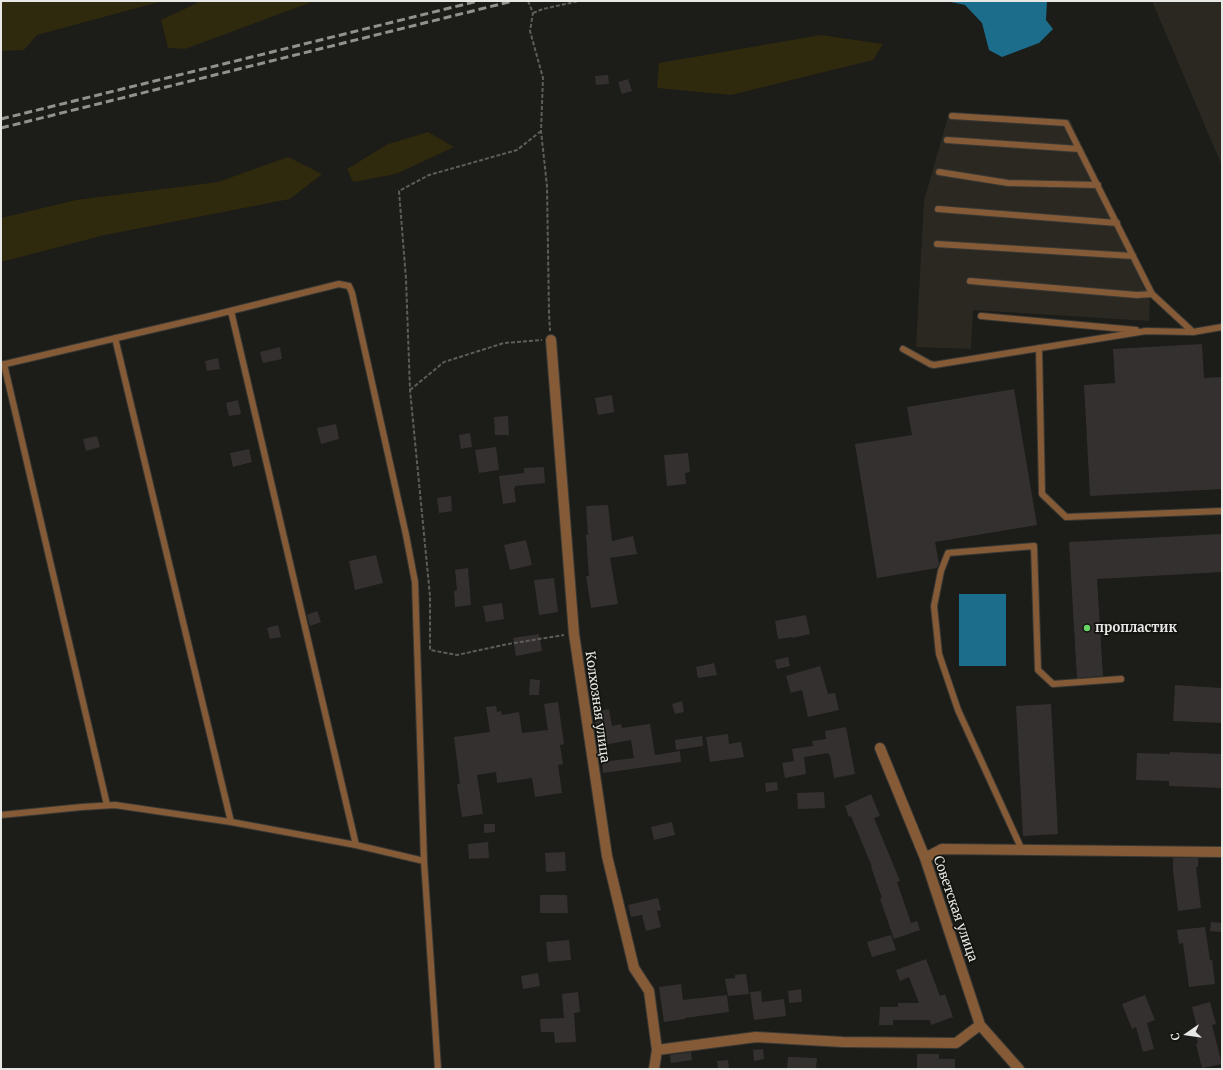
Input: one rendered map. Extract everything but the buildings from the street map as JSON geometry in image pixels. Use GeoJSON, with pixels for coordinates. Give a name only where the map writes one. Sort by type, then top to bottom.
{"type":"FeatureCollection","features":[{"type":"Feature","properties":{"kind":"street","name":"Колхозная улица"},"geometry":{"type":"LineString","coordinates":[[551,340],[574,634],[607,856],[634,968],[649,991],[656,1050],[654,1069]]}},
{"type":"Feature","properties":{"kind":"street","name":"Советская улица"},"geometry":{"type":"LineString","coordinates":[[880,748],[925,858],[980,1025],[1020,1069]]}},
{"type":"Feature","properties":{"kind":"street"},"geometry":{"type":"LineString","coordinates":[[925,858],[942,849],[1222,852]]}},
{"type":"Feature","properties":{"kind":"street"},"geometry":{"type":"LineString","coordinates":[[656,1050],[756,1038],[843,1042],[956,1043],[980,1025]]}},
{"type":"Feature","properties":{"kind":"lane"},"geometry":{"type":"LineString","coordinates":[[952,116],[1066,124],[1152,294],[1193,332]]}},
{"type":"Feature","properties":{"kind":"lane"},"geometry":{"type":"LineString","coordinates":[[947,140],[1079,149]]}},
{"type":"Feature","properties":{"kind":"lane"},"geometry":{"type":"LineString","coordinates":[[939,172],[1008,183],[1098,186]]}},
{"type":"Feature","properties":{"kind":"lane"},"geometry":{"type":"LineString","coordinates":[[938,209],[1117,223]]}},
{"type":"Feature","properties":{"kind":"lane"},"geometry":{"type":"LineString","coordinates":[[937,244],[1134,256]]}},
{"type":"Feature","properties":{"kind":"lane"},"geometry":{"type":"LineString","coordinates":[[970,281],[1137,295],[1152,294]]}},
{"type":"Feature","properties":{"kind":"lane"},"geometry":{"type":"LineString","coordinates":[[107,806],[2,364],[231,311],[339,284],[349,286],[352,293],[406,535],[415,582],[424,861],[438,1069]]}},
{"type":"Feature","properties":{"kind":"lane"},"geometry":{"type":"LineString","coordinates":[[231,311],[356,845]]}},
{"type":"Feature","properties":{"kind":"lane"},"geometry":{"type":"LineString","coordinates":[[981,316],[1146,331],[1193,332],[1222,327]]}},
{"type":"Feature","properties":{"kind":"lane"},"geometry":{"type":"LineString","coordinates":[[903,349],[934,366],[1146,331]]}},
{"type":"Feature","properties":{"kind":"lane"},"geometry":{"type":"LineString","coordinates":[[115,338],[231,822]]}},
{"type":"Feature","properties":{"kind":"lane"},"geometry":{"type":"LineString","coordinates":[[1039,348],[1042,494],[1066,517],[1222,511]]}},
{"type":"Feature","properties":{"kind":"lane"},"geometry":{"type":"LineString","coordinates":[[1022,850],[958,710],[939,654],[934,606],[941,571],[948,553],[1034,546],[1038,670],[1053,684],[1121,679]]}},
{"type":"Feature","properties":{"kind":"lane"},"geometry":{"type":"LineString","coordinates":[[1,815],[115,805],[231,822],[356,845],[424,861]]}},
{"type":"Feature","properties":{"kind":"path"},"geometry":{"type":"LineString","coordinates":[[410,390],[444,362],[504,343],[551,340],[548,313],[547,186],[541,131],[543,78],[530,31],[533,13],[528,1]]}},
{"type":"Feature","properties":{"kind":"path"},"geometry":{"type":"LineString","coordinates":[[533,13],[579,1]]}},
{"type":"Feature","properties":{"kind":"path"},"geometry":{"type":"LineString","coordinates":[[541,131],[517,150],[429,175],[399,191],[406,279],[410,390],[430,596],[430,650],[458,655],[508,644],[574,634]]}},
{"type":"Feature","properties":{"kind":"shaded area"},"geometry":{"type":"Polygon","coordinates":[[[1,1],[163,1],[37,35],[24,50],[1,51],[1,1]]]}},
{"type":"Feature","properties":{"kind":"shaded area"},"geometry":{"type":"Polygon","coordinates":[[[196,1],[319,1],[312,2],[185,49],[168,48],[161,20],[197,3],[196,1]]]}},
{"type":"Feature","properties":{"kind":"shaded area"},"geometry":{"type":"Polygon","coordinates":[[[1152,1],[1222,1],[1222,166],[1152,1]]]}},
{"type":"Feature","properties":{"kind":"shaded area"},"geometry":{"type":"Polygon","coordinates":[[[821,35],[883,44],[873,60],[731,95],[657,88],[659,63],[821,35]]]}},
{"type":"Feature","properties":{"kind":"shaded area"},"geometry":{"type":"Polygon","coordinates":[[[949,113],[1070,120],[1150,301],[1149,321],[973,310],[971,349],[916,347],[924,201],[949,113]]]}},
{"type":"Feature","properties":{"kind":"shaded area"},"geometry":{"type":"Polygon","coordinates":[[[428,132],[454,147],[396,174],[353,182],[347,169],[388,144],[428,132]]]}},
{"type":"Feature","properties":{"kind":"shaded area"},"geometry":{"type":"Polygon","coordinates":[[[288,157],[322,174],[290,199],[105,235],[1,262],[1,218],[76,200],[218,182],[288,157]]]}},
{"type":"Feature","properties":{"kind":"water"},"geometry":{"type":"Polygon","coordinates":[[[946,1],[1047,1],[1046,20],[1053,29],[1039,43],[1002,57],[989,50],[982,23],[965,5],[946,1]]]}},
{"type":"Feature","properties":{"kind":"water"},"geometry":{"type":"Polygon","coordinates":[[[959,594],[1006,594],[1006,666],[959,666],[959,594]]]}},
{"type":"Feature","properties":{"kind":"railway"},"geometry":{"type":"LineString","coordinates":[[1,119],[478,1]]}},
{"type":"Feature","properties":{"kind":"railway"},"geometry":{"type":"LineString","coordinates":[[1,128],[513,1]]}},
{"type":"Feature","properties":{"kind":"place","name":"пропластик"},"geometry":{"type":"Point","coordinates":[1087,628]}}]}
